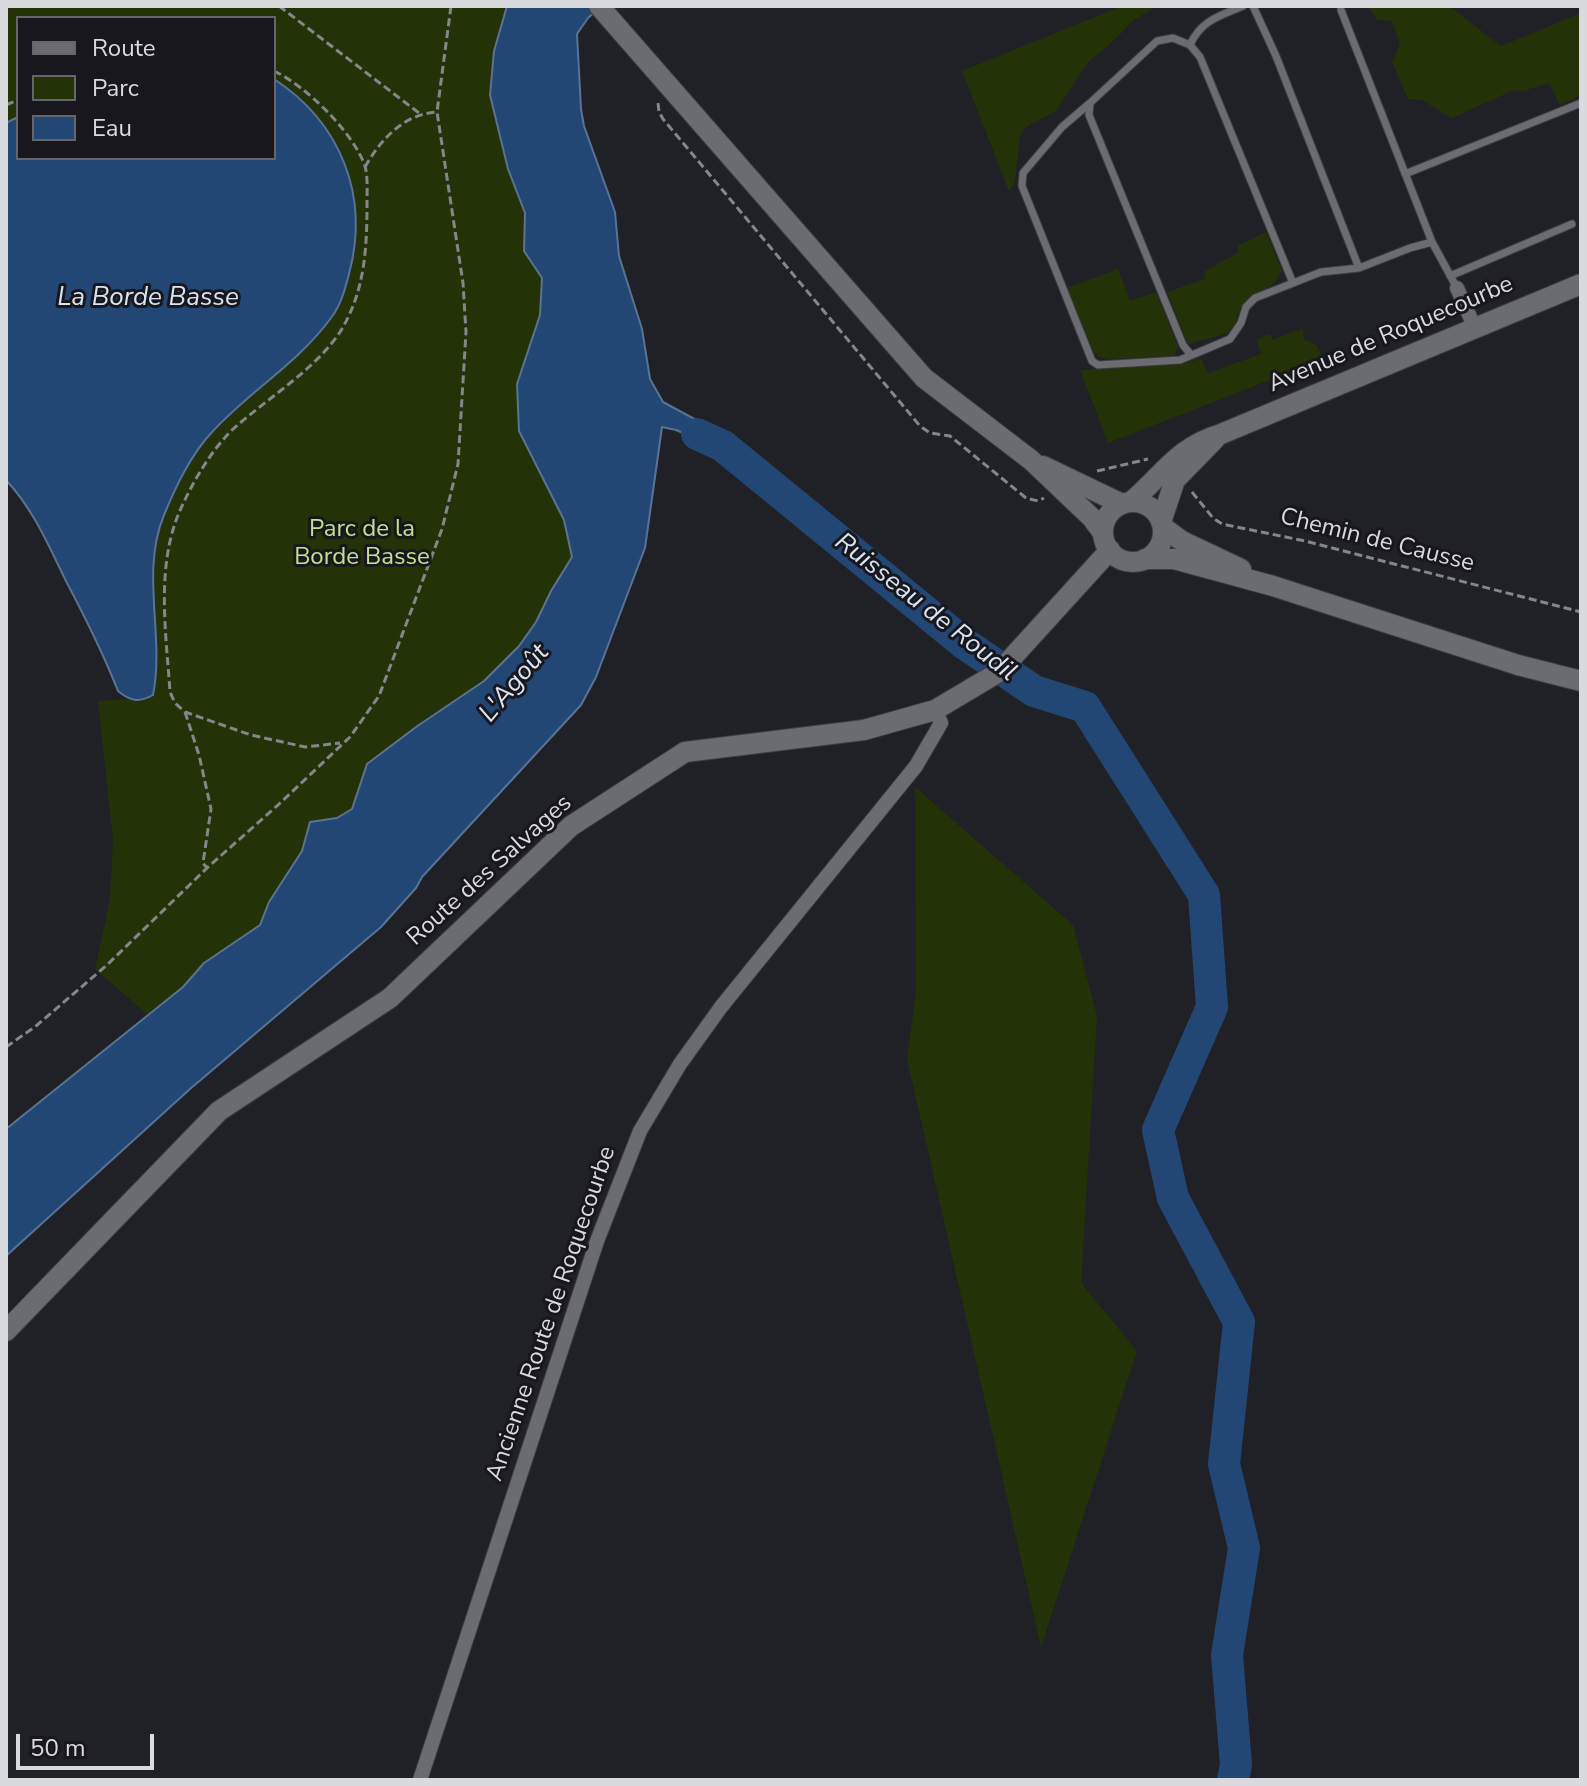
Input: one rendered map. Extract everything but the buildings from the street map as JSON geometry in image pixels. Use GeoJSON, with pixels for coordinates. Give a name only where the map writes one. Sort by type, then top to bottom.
{"type":"FeatureCollection","features":[{"type":"Feature","properties":{"kind":"main road"},"geometry":{"type":"LineString","coordinates":[[599,6],[924,378],[1031,460],[1093,519],[1107,542],[1126,560],[1174,559],[1273,586],[1504,661],[1581,681]]}},
{"type":"Feature","properties":{"kind":"main road","name":"Avenue de Roquecourbe"},"geometry":{"type":"LineString","coordinates":[[1126,503],[1150,485],[1180,453],[1200,440],[1221,434],[1581,284]]}},
{"type":"Feature","properties":{"kind":"main road","name":"Avenue de Roquecourbe"},"geometry":{"type":"LineString","coordinates":[[1162,524],[1175,480],[1221,434]]}},
{"type":"Feature","properties":{"kind":"main road"},"geometry":{"type":"LineString","coordinates":[[1031,460],[1126,503],[1149,506],[1162,524],[1182,541],[1273,586]]}},
{"type":"Feature","properties":{"kind":"main road"},"geometry":{"type":"LineString","coordinates":[[1107,542],[1108,515],[1126,503]]}},
{"type":"Feature","properties":{"kind":"main road"},"geometry":{"type":"LineString","coordinates":[[1145,559],[1157,549],[1163,535],[1162,524]]}},
{"type":"Feature","properties":{"kind":"main road","name":"Route des Salvages"},"geometry":{"type":"LineString","coordinates":[[6,1331],[219,1111],[390,998],[571,826],[685,752],[864,730],[935,710],[1001,669],[1107,542]]}},
{"type":"Feature","properties":{"kind":"street"},"geometry":{"type":"LineString","coordinates":[[1454,282],[1475,328]]}},
{"type":"Feature","properties":{"kind":"street","name":"Ancienne Route de Roquecourbe"},"geometry":{"type":"LineString","coordinates":[[420,1780],[597,1241],[640,1131],[680,1064],[721,1007],[916,766],[941,723],[935,710]]}},
{"type":"Feature","properties":{"kind":"lane"},"geometry":{"type":"LineString","coordinates":[[1190,45],[1196,30],[1207,21],[1243,6]]}},
{"type":"Feature","properties":{"kind":"lane"},"geometry":{"type":"LineString","coordinates":[[1253,6],[1276,56],[1359,268]]}},
{"type":"Feature","properties":{"kind":"lane"},"geometry":{"type":"LineString","coordinates":[[1341,10],[1432,242],[1454,282],[1572,224]]}},
{"type":"Feature","properties":{"kind":"lane"},"geometry":{"type":"LineString","coordinates":[[1293,283],[1200,57],[1190,45],[1173,38],[1157,41],[1062,127],[1023,173],[1024,196],[1092,361],[1098,365],[1180,360],[1230,339],[1241,323],[1246,307],[1255,298],[1321,272],[1359,268],[1432,242]]}},
{"type":"Feature","properties":{"kind":"lane"},"geometry":{"type":"LineString","coordinates":[[1090,103],[1089,115],[1183,345],[1191,355]]}},
{"type":"Feature","properties":{"kind":"lane"},"geometry":{"type":"LineString","coordinates":[[1405,174],[1581,103]]}},
{"type":"Feature","properties":{"kind":"path"},"geometry":{"type":"LineString","coordinates":[[279,6],[419,113]]}},
{"type":"Feature","properties":{"kind":"path"},"geometry":{"type":"LineString","coordinates":[[6,1047],[36,1026],[107,965],[207,868],[344,743],[363,722],[379,696],[442,529],[458,464],[466,332],[464,295],[437,112],[451,6]]}},
{"type":"Feature","properties":{"kind":"path"},"geometry":{"type":"LineString","coordinates":[[276,72],[301,87],[323,108],[345,134],[365,167],[364,274],[354,305],[339,333],[321,353],[231,432],[193,484],[173,525],[165,574],[170,692],[175,703],[185,712],[251,735],[305,747],[344,743]]}},
{"type":"Feature","properties":{"kind":"path"},"geometry":{"type":"LineString","coordinates":[[665,84],[658,104],[663,119],[920,426],[930,433],[950,436],[1026,498],[1038,501],[1049,495]]}},
{"type":"Feature","properties":{"kind":"path"},"geometry":{"type":"LineString","coordinates":[[365,167],[377,147],[397,128],[419,113],[437,112]]}},
{"type":"Feature","properties":{"kind":"path"},"geometry":{"type":"LineString","coordinates":[[1092,470],[1111,469],[1137,460],[1153,460]]}},
{"type":"Feature","properties":{"kind":"path","name":"Chemin de Causse"},"geometry":{"type":"LineString","coordinates":[[1187,486],[1213,518],[1222,524],[1305,541],[1581,612]]}},
{"type":"Feature","properties":{"kind":"path"},"geometry":{"type":"LineString","coordinates":[[185,712],[211,809],[203,863],[207,868]]}},
{"type":"Feature","properties":{"kind":"green space","name":"Parc de la Borde Basse"},"geometry":{"type":"Polygon","coordinates":[[[6,6],[507,6],[494,51],[490,95],[508,169],[525,213],[524,251],[542,278],[540,315],[517,384],[519,431],[564,520],[572,557],[519,646],[484,681],[367,764],[352,809],[337,818],[310,822],[303,851],[269,902],[260,925],[204,963],[183,987],[147,1014],[95,969],[110,899],[113,841],[98,701],[142,701],[154,684],[157,666],[152,574],[160,527],[180,481],[211,433],[294,358],[330,319],[347,282],[354,249],[356,217],[351,185],[341,154],[324,126],[302,101],[276,81],[276,16],[16,16],[16,118],[6,123],[6,6]]]}},
{"type":"Feature","properties":{"kind":"green space"},"geometry":{"type":"Polygon","coordinates":[[[1122,6],[1157,6],[1131,22],[1087,63],[1056,111],[1026,127],[1020,136],[1015,182],[1009,191],[962,71],[1122,6]]]}},
{"type":"Feature","properties":{"kind":"green space"},"geometry":{"type":"Polygon","coordinates":[[[1367,6],[1449,6],[1501,46],[1581,13],[1581,95],[1560,105],[1549,83],[1523,91],[1514,90],[1452,118],[1422,100],[1408,99],[1392,62],[1400,44],[1392,21],[1377,20],[1367,6]]]}},
{"type":"Feature","properties":{"kind":"green space"},"geometry":{"type":"Polygon","coordinates":[[[1266,232],[1282,271],[1277,280],[1244,304],[1235,326],[1226,334],[1188,344],[1167,292],[1205,279],[1205,271],[1239,252],[1237,246],[1266,232]]]}},
{"type":"Feature","properties":{"kind":"green space"},"geometry":{"type":"Polygon","coordinates":[[[1118,269],[1130,301],[1156,292],[1178,347],[1174,356],[1106,359],[1094,352],[1067,288],[1118,269]]]}},
{"type":"Feature","properties":{"kind":"green space"},"geometry":{"type":"Polygon","coordinates":[[[1303,328],[1304,340],[1316,345],[1324,359],[1108,443],[1080,370],[1181,364],[1201,359],[1208,373],[1261,354],[1256,339],[1270,334],[1273,340],[1303,328]]]}},
{"type":"Feature","properties":{"kind":"green space"},"geometry":{"type":"Polygon","coordinates":[[[915,787],[1073,925],[1097,1016],[1081,1283],[1137,1351],[1041,1647],[907,1059],[916,992],[915,787]]]}},
{"type":"Feature","properties":{"kind":"water","name":"L'Agoût"},"geometry":{"type":"Polygon","coordinates":[[[507,6],[602,6],[588,18],[577,34],[581,109],[584,126],[615,212],[619,256],[642,329],[650,379],[663,402],[726,436],[739,457],[662,427],[645,548],[596,677],[581,705],[422,877],[381,927],[190,1089],[6,1256],[6,1129],[183,987],[204,963],[260,925],[269,902],[302,851],[310,822],[337,818],[352,809],[367,764],[484,681],[519,646],[572,557],[564,520],[519,431],[517,384],[540,315],[542,278],[524,251],[525,213],[508,169],[490,95],[494,51],[507,6]]]}},
{"type":"Feature","properties":{"kind":"water","name":"La Borde Basse"},"geometry":{"type":"Polygon","coordinates":[[[276,81],[317,117],[333,139],[352,190],[356,217],[355,245],[337,308],[304,349],[213,431],[191,460],[164,515],[154,559],[156,673],[153,695],[143,699],[135,700],[118,691],[40,529],[6,480],[6,123],[16,118],[16,160],[276,160],[276,81]]]}},
{"type":"Feature","properties":{"kind":"waterway","name":"Ruisseau de Roudil"},"geometry":{"type":"LineString","coordinates":[[697,434],[723,446],[965,644],[1034,691],[1085,707],[1204,895],[1212,1007],[1158,1130],[1173,1198],[1239,1322],[1224,1464],[1244,1548],[1227,1655],[1236,1765],[1233,1780]]}}]}
